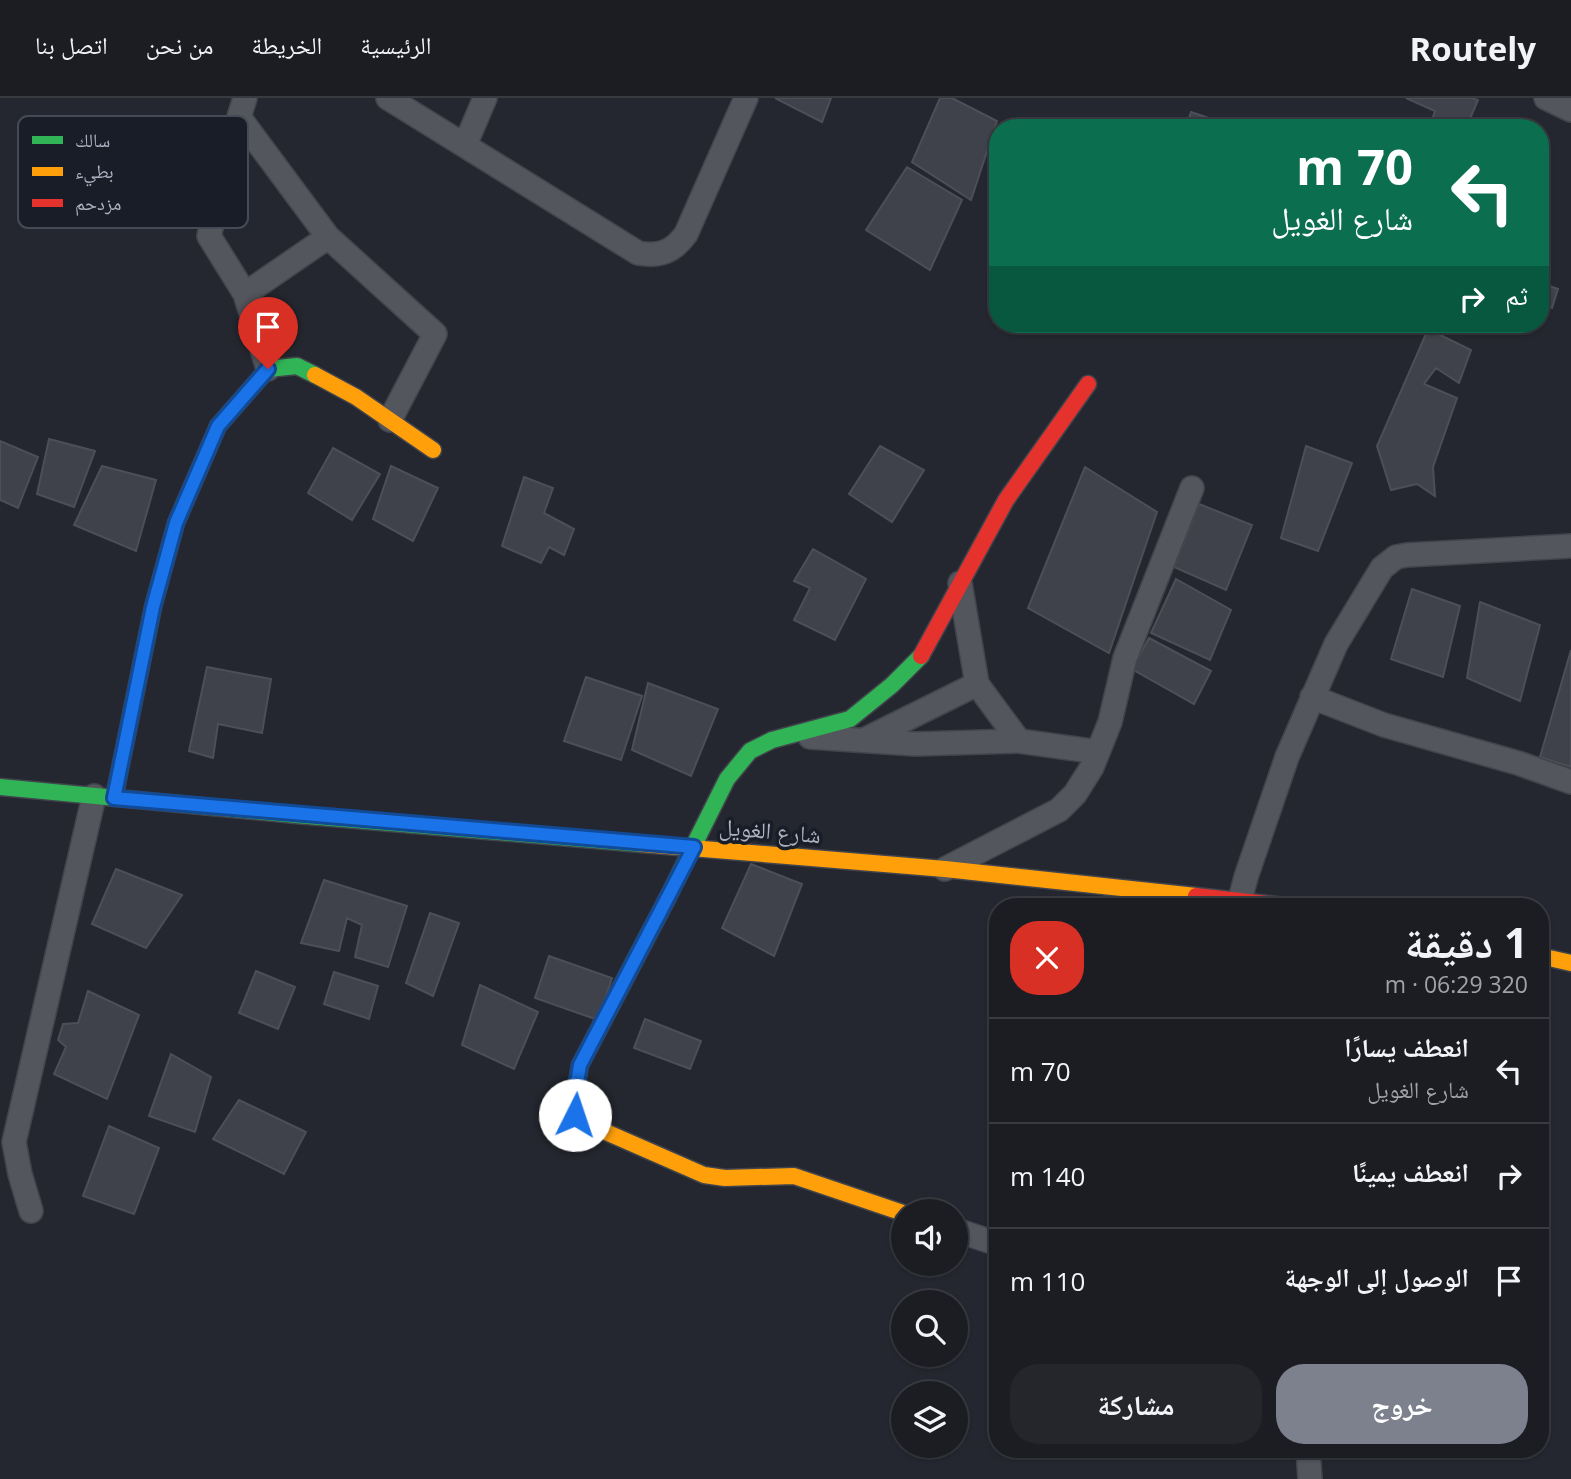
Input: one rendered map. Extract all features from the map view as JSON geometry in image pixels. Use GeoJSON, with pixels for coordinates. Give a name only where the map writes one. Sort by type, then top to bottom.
{"type":"FeatureCollection","features":[{"type":"Feature","properties":{"kind":"street"},"geometry":{"type":"LineString","coordinates":[[388,98],[638,253],[652,256],[677,246],[686,234],[746,98]]}},
{"type":"Feature","properties":{"kind":"street"},"geometry":{"type":"LineString","coordinates":[[465,145],[485,98]]}},
{"type":"Feature","properties":{"kind":"street"},"geometry":{"type":"LineString","coordinates":[[1546,98],[1571,110]]}},
{"type":"Feature","properties":{"kind":"street"},"geometry":{"type":"LineString","coordinates":[[248,117],[328,237],[435,334],[390,420]]}},
{"type":"Feature","properties":{"kind":"street"},"geometry":{"type":"LineString","coordinates":[[211,228],[209,236],[245,294],[268,369]]}},
{"type":"Feature","properties":{"kind":"street"},"geometry":{"type":"LineString","coordinates":[[245,294],[328,237]]}},
{"type":"Feature","properties":{"kind":"street"},"geometry":{"type":"LineString","coordinates":[[31,1212],[14,1142],[176,523],[218,426],[268,369],[297,366],[356,397],[433,450]]}},
{"type":"Feature","properties":{"kind":"street"},"geometry":{"type":"LineString","coordinates":[[891,1209],[794,1177],[726,1178],[705,1175],[592,1126],[575,1115],[573,1106],[580,1065],[727,779],[750,751],[772,740],[850,719],[892,685],[922,655],[1006,500],[1088,384]]}},
{"type":"Feature","properties":{"kind":"street"},"geometry":{"type":"LineString","coordinates":[[945,869],[1059,810],[1075,794],[1092,767],[1110,722],[1125,658],[1192,488]]}},
{"type":"Feature","properties":{"kind":"street"},"geometry":{"type":"LineString","coordinates":[[1241,898],[1287,757],[1312,697],[1336,644],[1378,573],[1390,560],[1407,555],[1571,546]]}},
{"type":"Feature","properties":{"kind":"street"},"geometry":{"type":"LineString","coordinates":[[960,583],[977,684],[1019,741]]}},
{"type":"Feature","properties":{"kind":"street"},"geometry":{"type":"LineString","coordinates":[[863,740],[977,684]]}},
{"type":"Feature","properties":{"kind":"street"},"geometry":{"type":"LineString","coordinates":[[1312,697],[1384,725],[1518,763],[1571,782]]}},
{"type":"Feature","properties":{"kind":"street"},"geometry":{"type":"LineString","coordinates":[[793,736],[915,744],[1019,741],[1098,751]]}},
{"type":"Feature","properties":{"kind":"street","name":"شارع الغويل"},"geometry":{"type":"LineString","coordinates":[[0,787],[945,869],[1221,898]]}},
{"type":"Feature","properties":{"kind":"street"},"geometry":{"type":"LineString","coordinates":[[1549,958],[1571,963]]}},
{"type":"Feature","properties":{"kind":"street"},"geometry":{"type":"LineString","coordinates":[[968,1234],[989,1241]]}},
{"type":"Feature","properties":{"kind":"street"},"geometry":{"type":"LineString","coordinates":[[1309,1458],[1310,1479]]}},
{"type":"Feature","properties":{"kind":"building"},"geometry":{"type":"Polygon","coordinates":[[[775,98],[831,98],[822,122],[775,98]]]}},
{"type":"Feature","properties":{"kind":"building"},"geometry":{"type":"Polygon","coordinates":[[[940,98],[952,98],[993,119],[989,119],[989,145],[971,200],[912,162],[940,98]]]}},
{"type":"Feature","properties":{"kind":"building"},"geometry":{"type":"Polygon","coordinates":[[[1406,98],[1478,100],[1470,119],[1432,119],[1435,111],[1406,98]]]}},
{"type":"Feature","properties":{"kind":"building"},"geometry":{"type":"Polygon","coordinates":[[[1191,112],[1212,119],[1189,119],[1191,112]]]}},
{"type":"Feature","properties":{"kind":"building"},"geometry":{"type":"Polygon","coordinates":[[[907,167],[962,200],[930,270],[866,230],[907,167]]]}},
{"type":"Feature","properties":{"kind":"building"},"geometry":{"type":"Polygon","coordinates":[[[1549,286],[1558,289],[1552,308],[1549,307],[1549,286]]]}},
{"type":"Feature","properties":{"kind":"building"},"geometry":{"type":"Polygon","coordinates":[[[1426,333],[1436,333],[1471,350],[1459,383],[1436,368],[1424,384],[1457,398],[1433,467],[1435,496],[1417,484],[1391,490],[1377,446],[1426,333]]]}},
{"type":"Feature","properties":{"kind":"building"},"geometry":{"type":"Polygon","coordinates":[[[49,439],[95,451],[74,507],[37,494],[49,439]]]}},
{"type":"Feature","properties":{"kind":"building"},"geometry":{"type":"Polygon","coordinates":[[[0,441],[38,457],[18,508],[0,500],[0,441]]]}},
{"type":"Feature","properties":{"kind":"building"},"geometry":{"type":"Polygon","coordinates":[[[880,446],[924,470],[892,522],[849,494],[880,446]]]}},
{"type":"Feature","properties":{"kind":"building"},"geometry":{"type":"Polygon","coordinates":[[[1306,446],[1352,463],[1318,551],[1281,538],[1306,446]]]}},
{"type":"Feature","properties":{"kind":"building"},"geometry":{"type":"Polygon","coordinates":[[[333,448],[380,474],[352,520],[308,493],[333,448]]]}},
{"type":"Feature","properties":{"kind":"building"},"geometry":{"type":"Polygon","coordinates":[[[102,466],[156,480],[136,551],[74,525],[102,466]]]}},
{"type":"Feature","properties":{"kind":"building"},"geometry":{"type":"Polygon","coordinates":[[[391,466],[438,488],[413,541],[373,519],[391,466]]]}},
{"type":"Feature","properties":{"kind":"building"},"geometry":{"type":"Polygon","coordinates":[[[1085,467],[1157,512],[1109,653],[1028,608],[1085,467]]]}},
{"type":"Feature","properties":{"kind":"building"},"geometry":{"type":"Polygon","coordinates":[[[524,477],[553,488],[544,513],[574,529],[564,555],[549,547],[541,563],[502,546],[524,477]]]}},
{"type":"Feature","properties":{"kind":"building"},"geometry":{"type":"Polygon","coordinates":[[[1199,504],[1252,525],[1226,590],[1174,567],[1199,504]]]}},
{"type":"Feature","properties":{"kind":"building"},"geometry":{"type":"Polygon","coordinates":[[[813,549],[866,579],[835,640],[794,620],[810,588],[794,581],[813,549]]]}},
{"type":"Feature","properties":{"kind":"building"},"geometry":{"type":"Polygon","coordinates":[[[1176,579],[1231,610],[1210,660],[1151,633],[1176,579]]]}},
{"type":"Feature","properties":{"kind":"building"},"geometry":{"type":"Polygon","coordinates":[[[1412,589],[1460,606],[1443,677],[1391,659],[1412,589]]]}},
{"type":"Feature","properties":{"kind":"building"},"geometry":{"type":"Polygon","coordinates":[[[1480,602],[1540,625],[1520,701],[1467,678],[1480,602]]]}},
{"type":"Feature","properties":{"kind":"building"},"geometry":{"type":"Polygon","coordinates":[[[1149,638],[1211,671],[1194,704],[1132,669],[1149,638]]]}},
{"type":"Feature","properties":{"kind":"building"},"geometry":{"type":"Polygon","coordinates":[[[1571,650],[1571,767],[1540,757],[1571,650]]]}},
{"type":"Feature","properties":{"kind":"building"},"geometry":{"type":"Polygon","coordinates":[[[207,667],[271,679],[262,733],[218,724],[213,758],[189,751],[207,667]]]}},
{"type":"Feature","properties":{"kind":"building"},"geometry":{"type":"Polygon","coordinates":[[[586,677],[642,696],[621,760],[564,741],[586,677]]]}},
{"type":"Feature","properties":{"kind":"building"},"geometry":{"type":"Polygon","coordinates":[[[648,683],[718,709],[691,776],[632,750],[648,683]]]}},
{"type":"Feature","properties":{"kind":"building"},"geometry":{"type":"Polygon","coordinates":[[[751,864],[802,884],[774,956],[722,928],[751,864]]]}},
{"type":"Feature","properties":{"kind":"building"},"geometry":{"type":"Polygon","coordinates":[[[116,869],[182,895],[146,948],[92,924],[116,869]]]}},
{"type":"Feature","properties":{"kind":"building"},"geometry":{"type":"Polygon","coordinates":[[[324,880],[407,906],[388,967],[355,957],[362,925],[347,918],[339,951],[301,943],[324,880]]]}},
{"type":"Feature","properties":{"kind":"building"},"geometry":{"type":"Polygon","coordinates":[[[430,913],[459,923],[433,996],[406,983],[430,913]]]}},
{"type":"Feature","properties":{"kind":"building"},"geometry":{"type":"Polygon","coordinates":[[[549,956],[612,978],[598,1020],[535,998],[549,956]]]}},
{"type":"Feature","properties":{"kind":"building"},"geometry":{"type":"Polygon","coordinates":[[[256,971],[295,987],[278,1029],[239,1013],[256,971]]]}},
{"type":"Feature","properties":{"kind":"building"},"geometry":{"type":"Polygon","coordinates":[[[334,972],[378,986],[369,1019],[324,1004],[334,972]]]}},
{"type":"Feature","properties":{"kind":"building"},"geometry":{"type":"Polygon","coordinates":[[[480,985],[538,1012],[514,1069],[462,1045],[480,985]]]}},
{"type":"Feature","properties":{"kind":"building"},"geometry":{"type":"Polygon","coordinates":[[[88,991],[139,1015],[107,1099],[54,1074],[66,1047],[58,1040],[63,1024],[78,1023],[88,991]]]}},
{"type":"Feature","properties":{"kind":"building"},"geometry":{"type":"Polygon","coordinates":[[[645,1019],[701,1041],[690,1069],[634,1048],[645,1019]]]}},
{"type":"Feature","properties":{"kind":"building"},"geometry":{"type":"Polygon","coordinates":[[[171,1054],[211,1077],[195,1132],[149,1116],[171,1054]]]}},
{"type":"Feature","properties":{"kind":"building"},"geometry":{"type":"Polygon","coordinates":[[[239,1100],[306,1132],[284,1174],[213,1139],[239,1100]]]}},
{"type":"Feature","properties":{"kind":"building"},"geometry":{"type":"Polygon","coordinates":[[[109,1126],[159,1148],[134,1214],[83,1196],[109,1126]]]}},
{"type":"Feature","properties":{"kind":"traffic: fast"},"geometry":{"type":"LineString","coordinates":[[114,798],[153,607],[176,523],[218,426],[268,369],[297,366],[315,375]]}},
{"type":"Feature","properties":{"kind":"traffic: fast"},"geometry":{"type":"LineString","coordinates":[[667,899],[727,779],[750,751],[772,740],[850,719],[892,685],[921,656]]}},
{"type":"Feature","properties":{"kind":"traffic: fast"},"geometry":{"type":"LineString","coordinates":[[0,787],[642,844]]}},
{"type":"Feature","properties":{"kind":"traffic: slow"},"geometry":{"type":"LineString","coordinates":[[315,375],[356,397],[433,450]]}},
{"type":"Feature","properties":{"kind":"traffic: slow"},"geometry":{"type":"LineString","coordinates":[[642,844],[945,869],[1196,896]]}},
{"type":"Feature","properties":{"kind":"traffic: slow"},"geometry":{"type":"LineString","coordinates":[[667,899],[580,1065],[573,1106],[575,1115],[592,1126],[704,1175],[725,1178],[794,1176],[891,1209]]}},
{"type":"Feature","properties":{"kind":"traffic: slow"},"geometry":{"type":"LineString","coordinates":[[1549,958],[1571,963]]}},
{"type":"Feature","properties":{"kind":"traffic: jam"},"geometry":{"type":"LineString","coordinates":[[921,656],[1006,500],[1088,384]]}},
{"type":"Feature","properties":{"kind":"traffic: jam"},"geometry":{"type":"LineString","coordinates":[[1196,896],[1214,898]]}},
{"type":"Feature","properties":{"kind":"route"},"geometry":{"type":"LineString","coordinates":[[268,369],[218,426],[176,523],[153,607],[114,798],[694,847],[580,1065],[573,1106],[575,1115]]}}]}
